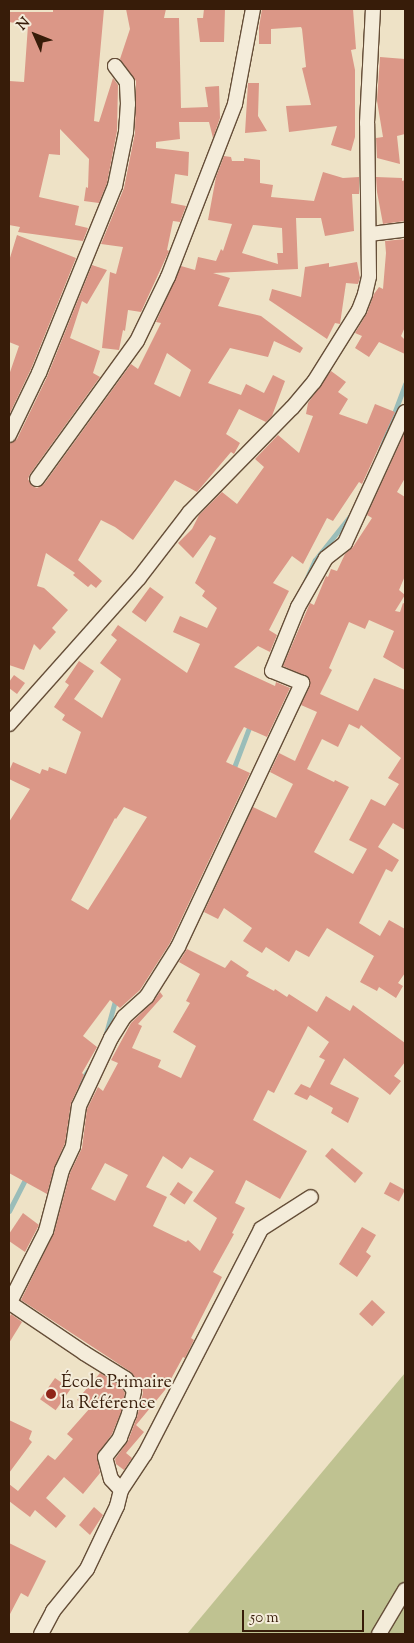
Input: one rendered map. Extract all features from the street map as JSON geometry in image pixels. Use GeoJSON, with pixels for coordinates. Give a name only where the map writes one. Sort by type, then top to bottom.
{"type":"FeatureCollection","features":[{"type":"Feature","properties":{"kind":"street"},"geometry":{"type":"LineString","coordinates":[[37,479],[137,341],[168,276],[235,104],[253,9]]}},
{"type":"Feature","properties":{"kind":"street"},"geometry":{"type":"LineString","coordinates":[[9,724],[139,578],[189,513],[246,458],[314,382],[347,331],[365,294],[369,276],[370,234],[367,205],[367,123],[373,9]]}},
{"type":"Feature","properties":{"kind":"street"},"geometry":{"type":"LineString","coordinates":[[9,435],[39,373],[115,186],[126,132],[128,104],[127,82],[115,66]]}},
{"type":"Feature","properties":{"kind":"street"},"geometry":{"type":"LineString","coordinates":[[370,234],[405,230]]}},
{"type":"Feature","properties":{"kind":"street"},"geometry":{"type":"LineString","coordinates":[[121,1490],[111,1479],[104,1457],[120,1438],[129,1414],[134,1391],[126,1378],[84,1354],[9,1303],[46,1231],[62,1170],[73,1146],[79,1106],[111,1038],[124,1018],[146,996],[181,940],[302,683],[272,671],[298,607],[326,558],[344,543],[405,412]]}},
{"type":"Feature","properties":{"kind":"street"},"geometry":{"type":"LineString","coordinates":[[42,1634],[53,1611],[87,1569],[117,1506],[121,1490],[145,1454],[261,1229],[311,1197]]}},
{"type":"Feature","properties":{"kind":"street"},"geometry":{"type":"LineString","coordinates":[[379,1634],[405,1590]]}},
{"type":"Feature","properties":{"kind":"green space"},"geometry":{"type":"Polygon","coordinates":[[[405,1373],[405,1634],[187,1634],[308,1489],[405,1373]]]}},
{"type":"Feature","properties":{"kind":"building"},"geometry":{"type":"Polygon","coordinates":[[[53,9],[104,9],[94,121],[99,122],[113,78],[118,85],[117,131],[107,183],[99,203],[84,201],[86,187],[88,188],[89,159],[60,129],[60,155],[49,154],[39,197],[79,206],[75,225],[88,228],[83,241],[18,232],[20,227],[9,225],[9,81],[24,82],[28,25],[9,22],[9,12],[53,12],[53,9]]]}},
{"type":"Feature","properties":{"kind":"building"},"geometry":{"type":"Polygon","coordinates":[[[126,9],[166,9],[164,18],[179,18],[181,108],[208,107],[205,87],[219,86],[220,118],[213,138],[209,122],[179,122],[180,139],[156,142],[156,148],[189,152],[188,176],[175,174],[171,203],[186,206],[180,222],[173,221],[167,250],[169,251],[141,312],[128,310],[125,331],[123,330],[119,350],[102,348],[110,272],[116,274],[123,247],[101,244],[124,188],[135,133],[136,81],[120,59],[130,29],[126,9]]]}},
{"type":"Feature","properties":{"kind":"building"},"geometry":{"type":"Polygon","coordinates":[[[204,9],[225,9],[224,42],[200,42],[197,18],[203,18],[204,9]]]}},
{"type":"Feature","properties":{"kind":"building"},"geometry":{"type":"Polygon","coordinates":[[[262,9],[353,9],[356,49],[351,50],[355,70],[355,137],[351,151],[331,145],[337,126],[289,132],[286,106],[311,105],[302,68],[306,67],[302,29],[301,27],[271,29],[271,44],[259,44],[262,9]]]}},
{"type":"Feature","properties":{"kind":"building"},"geometry":{"type":"Polygon","coordinates":[[[380,57],[405,59],[405,134],[397,136],[400,164],[377,158],[376,138],[383,137],[377,101],[380,57]]]}},
{"type":"Feature","properties":{"kind":"building"},"geometry":{"type":"Polygon","coordinates":[[[248,83],[259,83],[258,116],[267,131],[245,133],[248,83]]]}},
{"type":"Feature","properties":{"kind":"building"},"geometry":{"type":"Polygon","coordinates":[[[224,156],[231,157],[232,161],[244,161],[244,158],[260,160],[260,183],[273,185],[271,197],[314,201],[323,172],[343,178],[359,177],[359,194],[352,194],[354,231],[325,236],[321,218],[296,218],[298,269],[213,273],[230,278],[218,306],[261,316],[303,348],[300,353],[274,341],[268,357],[230,348],[208,383],[241,395],[246,384],[264,393],[273,375],[285,381],[272,416],[266,422],[239,409],[226,434],[240,443],[234,454],[231,452],[197,492],[175,480],[133,540],[101,520],[78,560],[102,581],[96,588],[91,584],[88,587],[73,575],[75,573],[46,553],[37,586],[44,588],[68,610],[52,628],[56,632],[40,650],[34,644],[24,670],[9,665],[9,444],[17,439],[47,377],[92,265],[107,270],[87,304],[82,301],[70,338],[100,351],[93,373],[100,377],[30,474],[28,479],[32,486],[37,488],[44,484],[131,364],[138,369],[161,323],[156,322],[181,266],[195,270],[198,257],[216,261],[221,249],[223,251],[232,224],[208,220],[216,177],[224,156]],[[253,225],[242,253],[278,264],[277,253],[283,253],[282,228],[253,225]],[[167,353],[154,384],[180,397],[191,370],[167,353]]]}},
{"type":"Feature","properties":{"kind":"building"},"geometry":{"type":"Polygon","coordinates":[[[376,177],[402,178],[402,181],[405,180],[405,221],[383,224],[376,177]]]}},
{"type":"Feature","properties":{"kind":"building"},"geometry":{"type":"Polygon","coordinates":[[[17,235],[76,258],[31,369],[9,415],[9,375],[19,346],[9,342],[9,261],[17,235]]]}},
{"type":"Feature","properties":{"kind":"building"},"geometry":{"type":"Polygon","coordinates":[[[405,239],[405,327],[401,336],[405,340],[405,354],[379,342],[369,357],[355,348],[362,336],[355,333],[367,313],[374,294],[379,287],[383,289],[385,241],[405,239]]]}},
{"type":"Feature","properties":{"kind":"building"},"geometry":{"type":"Polygon","coordinates":[[[357,262],[360,278],[358,284],[346,283],[340,324],[335,323],[327,339],[269,300],[272,289],[301,297],[305,267],[329,263],[329,267],[357,262]]]}},
{"type":"Feature","properties":{"kind":"building"},"geometry":{"type":"Polygon","coordinates":[[[331,371],[346,382],[338,392],[348,399],[339,414],[367,424],[375,404],[395,412],[362,484],[359,482],[333,521],[327,518],[303,564],[292,556],[273,583],[289,591],[269,630],[277,635],[270,652],[258,646],[234,667],[275,686],[276,682],[290,688],[267,737],[244,727],[226,762],[250,773],[170,943],[140,990],[120,1008],[110,1000],[83,1036],[97,1047],[82,1073],[84,1075],[71,1103],[65,1143],[54,1168],[47,1194],[9,1173],[9,822],[30,789],[9,779],[9,771],[13,762],[40,774],[42,769],[48,771],[49,767],[66,774],[81,732],[62,720],[65,715],[54,707],[69,685],[65,682],[79,661],[94,671],[74,699],[102,718],[121,679],[100,663],[117,640],[111,635],[118,625],[187,673],[200,644],[173,632],[180,616],[207,628],[217,608],[202,596],[205,591],[195,583],[216,538],[210,535],[193,558],[178,543],[192,529],[199,515],[222,492],[237,504],[264,467],[255,459],[278,435],[299,453],[313,416],[306,414],[308,403],[331,371]],[[124,807],[115,818],[71,900],[88,910],[147,817],[124,807]]]}},
{"type":"Feature","properties":{"kind":"building"},"geometry":{"type":"Polygon","coordinates":[[[405,432],[405,478],[397,492],[405,497],[405,576],[399,590],[405,595],[395,611],[400,612],[403,603],[405,604],[405,670],[383,657],[394,631],[369,620],[365,629],[349,622],[329,668],[332,670],[320,694],[358,711],[374,678],[405,690],[405,830],[393,823],[378,847],[399,860],[392,872],[386,869],[359,923],[380,936],[389,920],[405,929],[405,973],[398,983],[403,986],[396,998],[379,987],[377,991],[360,982],[374,956],[327,928],[309,957],[296,950],[289,962],[266,947],[262,953],[243,941],[252,928],[224,908],[218,919],[204,912],[253,807],[276,818],[293,784],[270,772],[279,753],[295,761],[317,712],[301,705],[310,686],[309,678],[283,666],[310,603],[314,605],[326,576],[328,577],[331,569],[337,571],[345,554],[353,547],[372,518],[367,515],[405,432]],[[349,724],[338,747],[322,739],[307,769],[349,787],[314,852],[353,874],[367,849],[349,840],[371,799],[385,806],[399,784],[388,778],[401,758],[361,725],[359,729],[349,724]]]}},
{"type":"Feature","properties":{"kind":"building"},"geometry":{"type":"Polygon","coordinates":[[[150,587],[164,597],[146,622],[132,612],[150,587]]]}},
{"type":"Feature","properties":{"kind":"building"},"geometry":{"type":"Polygon","coordinates":[[[14,675],[25,683],[17,694],[9,688],[9,682],[14,675]]]}},
{"type":"Feature","properties":{"kind":"building"},"geometry":{"type":"Polygon","coordinates":[[[187,949],[225,968],[231,960],[249,972],[246,976],[274,991],[275,989],[287,997],[289,994],[317,1012],[326,996],[350,1011],[353,1005],[405,1043],[405,1062],[394,1076],[401,1081],[390,1095],[344,1058],[330,1084],[359,1098],[348,1123],[331,1113],[333,1108],[310,1095],[307,1100],[294,1094],[301,1084],[310,1088],[325,1060],[319,1057],[329,1042],[308,1026],[274,1093],[268,1090],[253,1120],[307,1151],[280,1199],[246,1180],[235,1203],[245,1208],[232,1233],[234,1234],[213,1272],[222,1277],[191,1338],[194,1340],[185,1358],[183,1357],[165,1390],[136,1425],[144,1432],[126,1453],[132,1458],[124,1470],[116,1464],[115,1459],[128,1441],[137,1417],[143,1393],[141,1386],[131,1372],[21,1300],[54,1233],[70,1173],[82,1148],[87,1109],[98,1087],[103,1091],[118,1063],[111,1060],[131,1023],[153,1002],[160,992],[163,996],[138,1024],[142,1026],[132,1048],[161,1060],[158,1067],[181,1078],[196,1046],[173,1032],[190,1003],[186,1001],[200,974],[179,962],[187,949]],[[163,1156],[146,1187],[167,1197],[153,1226],[186,1242],[188,1240],[200,1251],[217,1218],[193,1201],[214,1171],[190,1157],[182,1169],[163,1156]],[[105,1163],[91,1189],[115,1201],[128,1175],[105,1163]]]}},
{"type":"Feature","properties":{"kind":"building"},"geometry":{"type":"Polygon","coordinates":[[[332,1148],[363,1173],[355,1183],[325,1156],[332,1148]]]}},
{"type":"Feature","properties":{"kind":"building"},"geometry":{"type":"Polygon","coordinates":[[[178,1182],[193,1192],[185,1205],[170,1194],[178,1182]]]}},
{"type":"Feature","properties":{"kind":"building"},"geometry":{"type":"Polygon","coordinates":[[[390,1182],[405,1190],[399,1201],[384,1193],[390,1182]]]}},
{"type":"Feature","properties":{"kind":"building"},"geometry":{"type":"Polygon","coordinates":[[[23,1213],[39,1225],[25,1252],[9,1241],[9,1234],[23,1213]]]}},
{"type":"Feature","properties":{"kind":"building"},"geometry":{"type":"Polygon","coordinates":[[[362,1227],[376,1235],[366,1252],[371,1256],[357,1277],[339,1264],[362,1227]]]}},
{"type":"Feature","properties":{"kind":"building"},"geometry":{"type":"Polygon","coordinates":[[[372,1300],[385,1312],[372,1326],[359,1314],[372,1300]]]}},
{"type":"Feature","properties":{"kind":"building"},"geometry":{"type":"Polygon","coordinates":[[[11,1314],[22,1322],[9,1343],[9,1318],[11,1314]]]}},
{"type":"Feature","properties":{"kind":"building"},"geometry":{"type":"Polygon","coordinates":[[[100,1373],[120,1385],[125,1393],[121,1412],[112,1434],[97,1455],[100,1473],[83,1494],[64,1477],[46,1498],[66,1516],[56,1528],[35,1510],[30,1517],[9,1501],[9,1484],[18,1491],[48,1455],[55,1460],[73,1439],[67,1434],[90,1408],[77,1400],[100,1373]]]}},
{"type":"Feature","properties":{"kind":"building"},"geometry":{"type":"Polygon","coordinates":[[[55,1378],[71,1389],[56,1410],[40,1399],[55,1378]]]}},
{"type":"Feature","properties":{"kind":"building"},"geometry":{"type":"Polygon","coordinates":[[[9,1420],[32,1431],[29,1439],[32,1442],[9,1473],[9,1420]]]}},
{"type":"Feature","properties":{"kind":"building"},"geometry":{"type":"Polygon","coordinates":[[[94,1507],[103,1515],[90,1535],[79,1525],[94,1507]]]}},
{"type":"Feature","properties":{"kind":"building"},"geometry":{"type":"Polygon","coordinates":[[[9,1543],[46,1561],[28,1597],[21,1593],[9,1616],[9,1543]]]}},
{"type":"Feature","properties":{"kind":"waterway"},"geometry":{"type":"LineString","coordinates":[[380,451],[405,384]]}},
{"type":"Feature","properties":{"kind":"waterway"},"geometry":{"type":"LineString","coordinates":[[305,582],[315,560],[354,511]]}},
{"type":"Feature","properties":{"kind":"waterway"},"geometry":{"type":"LineString","coordinates":[[233,770],[250,725]]}},
{"type":"Feature","properties":{"kind":"waterway"},"geometry":{"type":"LineString","coordinates":[[105,1037],[116,997]]}},
{"type":"Feature","properties":{"kind":"waterway"},"geometry":{"type":"LineString","coordinates":[[78,1084],[91,1067]]}},
{"type":"Feature","properties":{"kind":"waterway"},"geometry":{"type":"LineString","coordinates":[[9,1211],[27,1176]]}},
{"type":"Feature","properties":{"kind":"place","name":"École Primaire la Référence"},"geometry":{"type":"Point","coordinates":[51,1394]}}]}
